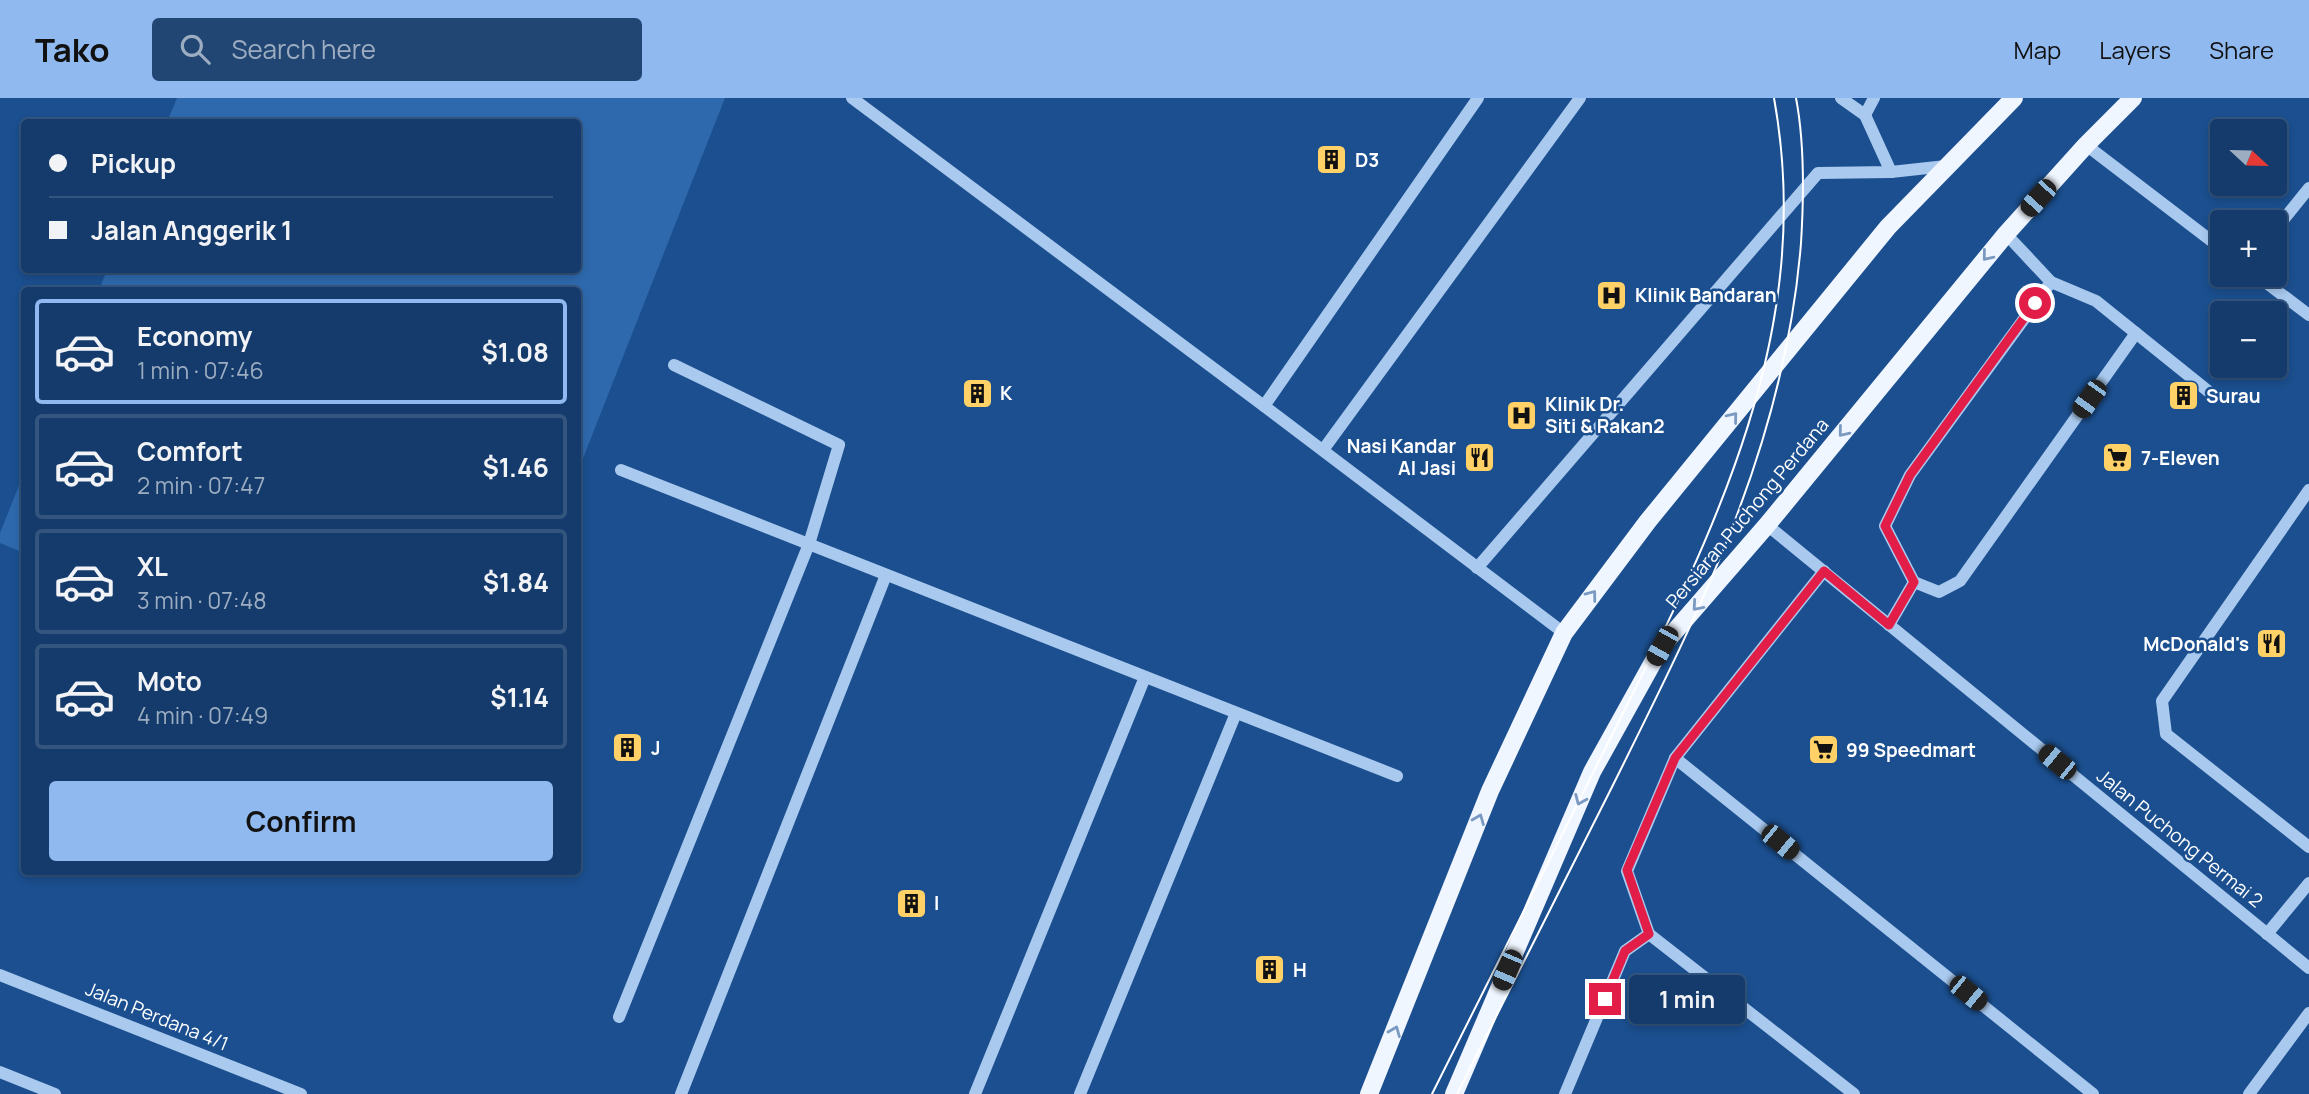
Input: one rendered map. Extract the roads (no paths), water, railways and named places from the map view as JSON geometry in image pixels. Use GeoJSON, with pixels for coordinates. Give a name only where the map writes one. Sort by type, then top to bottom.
{"type":"FeatureCollection","features":[{"type":"Feature","properties":{"kind":"main road"},"geometry":{"type":"LineString","coordinates":[[1369,1094],[1490,791],[1564,633],[1648,521],[1888,227],[2014,98]]}},
{"type":"Feature","properties":{"kind":"main road","name":"Persiaran Puchong Perdana"},"geometry":{"type":"LineString","coordinates":[[1454,1094],[1592,772],[1662,646],[1767,525],[2006,234],[2086,145],[2133,98]]}},
{"type":"Feature","properties":{"kind":"street"},"geometry":{"type":"LineString","coordinates":[[852,98],[1564,633]]}},
{"type":"Feature","properties":{"kind":"street"},"geometry":{"type":"LineString","coordinates":[[1264,406],[1478,98]]}},
{"type":"Feature","properties":{"kind":"street"},"geometry":{"type":"LineString","coordinates":[[1323,450],[1580,98]]}},
{"type":"Feature","properties":{"kind":"street"},"geometry":{"type":"LineString","coordinates":[[1841,98],[1865,115],[1891,172]]}},
{"type":"Feature","properties":{"kind":"street"},"geometry":{"type":"LineString","coordinates":[[1865,115],[1874,98]]}},
{"type":"Feature","properties":{"kind":"street"},"geometry":{"type":"LineString","coordinates":[[2086,145],[2210,240]]}},
{"type":"Feature","properties":{"kind":"street"},"geometry":{"type":"LineString","coordinates":[[1478,568],[1818,173],[1891,172],[1946,166]]}},
{"type":"Feature","properties":{"kind":"street"},"geometry":{"type":"LineString","coordinates":[[2287,215],[2309,188]]}},
{"type":"Feature","properties":{"kind":"street"},"geometry":{"type":"LineString","coordinates":[[2006,234],[2051,282],[2096,301],[2208,391]]}},
{"type":"Feature","properties":{"kind":"street"},"geometry":{"type":"LineString","coordinates":[[2051,282],[1910,475],[1885,526],[1914,582],[1939,592],[1960,581],[2136,333]]}},
{"type":"Feature","properties":{"kind":"street"},"geometry":{"type":"LineString","coordinates":[[2272,287],[2309,315]]}},
{"type":"Feature","properties":{"kind":"street"},"geometry":{"type":"LineString","coordinates":[[619,1017],[809,544],[839,445],[674,365]]}},
{"type":"Feature","properties":{"kind":"street"},"geometry":{"type":"LineString","coordinates":[[621,470],[1397,776]]}},
{"type":"Feature","properties":{"kind":"street"},"geometry":{"type":"LineString","coordinates":[[2309,490],[2162,701],[2166,734],[2309,847]]}},
{"type":"Feature","properties":{"kind":"street","name":"Jalan Puchong Permai 2"},"geometry":{"type":"LineString","coordinates":[[1767,525],[2309,968]]}},
{"type":"Feature","properties":{"kind":"street"},"geometry":{"type":"LineString","coordinates":[[1824,571],[1675,758],[1627,870],[1649,934],[1849,1092]]}},
{"type":"Feature","properties":{"kind":"street"},"geometry":{"type":"LineString","coordinates":[[681,1094],[886,575]]}},
{"type":"Feature","properties":{"kind":"street"},"geometry":{"type":"LineString","coordinates":[[1889,625],[1914,582]]}},
{"type":"Feature","properties":{"kind":"street"},"geometry":{"type":"LineString","coordinates":[[975,1094],[1144,677]]}},
{"type":"Feature","properties":{"kind":"street"},"geometry":{"type":"LineString","coordinates":[[1080,1094],[1236,713]]}},
{"type":"Feature","properties":{"kind":"street"},"geometry":{"type":"LineString","coordinates":[[1675,758],[2093,1094]]}},
{"type":"Feature","properties":{"kind":"street"},"geometry":{"type":"LineString","coordinates":[[2267,934],[2309,883]]}},
{"type":"Feature","properties":{"kind":"street"},"geometry":{"type":"LineString","coordinates":[[1565,1094],[1625,951],[1649,934]]}},
{"type":"Feature","properties":{"kind":"street","name":"Jalan Perdana 4/1"},"geometry":{"type":"LineString","coordinates":[[0,975],[301,1094]]}},
{"type":"Feature","properties":{"kind":"street"},"geometry":{"type":"LineString","coordinates":[[2249,1094],[2309,1013]]}},
{"type":"Feature","properties":{"kind":"street"},"geometry":{"type":"LineString","coordinates":[[0,1072],[55,1094]]}},
{"type":"Feature","properties":{"kind":"tram line"},"geometry":{"type":"LineString","coordinates":[[1432,1094],[1679,600],[1743,440],[1766,358],[1780,274],[1784,187],[1774,98]]}},
{"type":"Feature","properties":{"kind":"tram line"},"geometry":{"type":"LineString","coordinates":[[1457,1094],[1676,656],[1734,524],[1757,457],[1777,388],[1792,317],[1801,243],[1803,170],[1796,98]]}},
{"type":"Feature","properties":{"kind":"place","name":"D3"},"geometry":{"type":"Point","coordinates":[1332,160]}},
{"type":"Feature","properties":{"kind":"place","name":"Klinik Bandaran"},"geometry":{"type":"Point","coordinates":[1612,295]}},
{"type":"Feature","properties":{"kind":"place","name":"K"},"geometry":{"type":"Point","coordinates":[977,393]}},
{"type":"Feature","properties":{"kind":"place","name":"Surau"},"geometry":{"type":"Point","coordinates":[2183,396]}},
{"type":"Feature","properties":{"kind":"place","name":"Klinik Dr. Siti & Rakan2"},"geometry":{"type":"Point","coordinates":[1522,415]}},
{"type":"Feature","properties":{"kind":"place","name":"Nasi Kandar Al Jasi"},"geometry":{"type":"Point","coordinates":[1479,457]}},
{"type":"Feature","properties":{"kind":"place","name":"7-Eleven"},"geometry":{"type":"Point","coordinates":[2118,458]}},
{"type":"Feature","properties":{"kind":"place","name":"McDonald's"},"geometry":{"type":"Point","coordinates":[2272,644]}},
{"type":"Feature","properties":{"kind":"place","name":"J"},"geometry":{"type":"Point","coordinates":[628,748]}},
{"type":"Feature","properties":{"kind":"place","name":"99 Speedmart"},"geometry":{"type":"Point","coordinates":[1823,750]}},
{"type":"Feature","properties":{"kind":"place","name":"I"},"geometry":{"type":"Point","coordinates":[911,903]}},
{"type":"Feature","properties":{"kind":"place","name":"H"},"geometry":{"type":"Point","coordinates":[1270,970]}}]}
